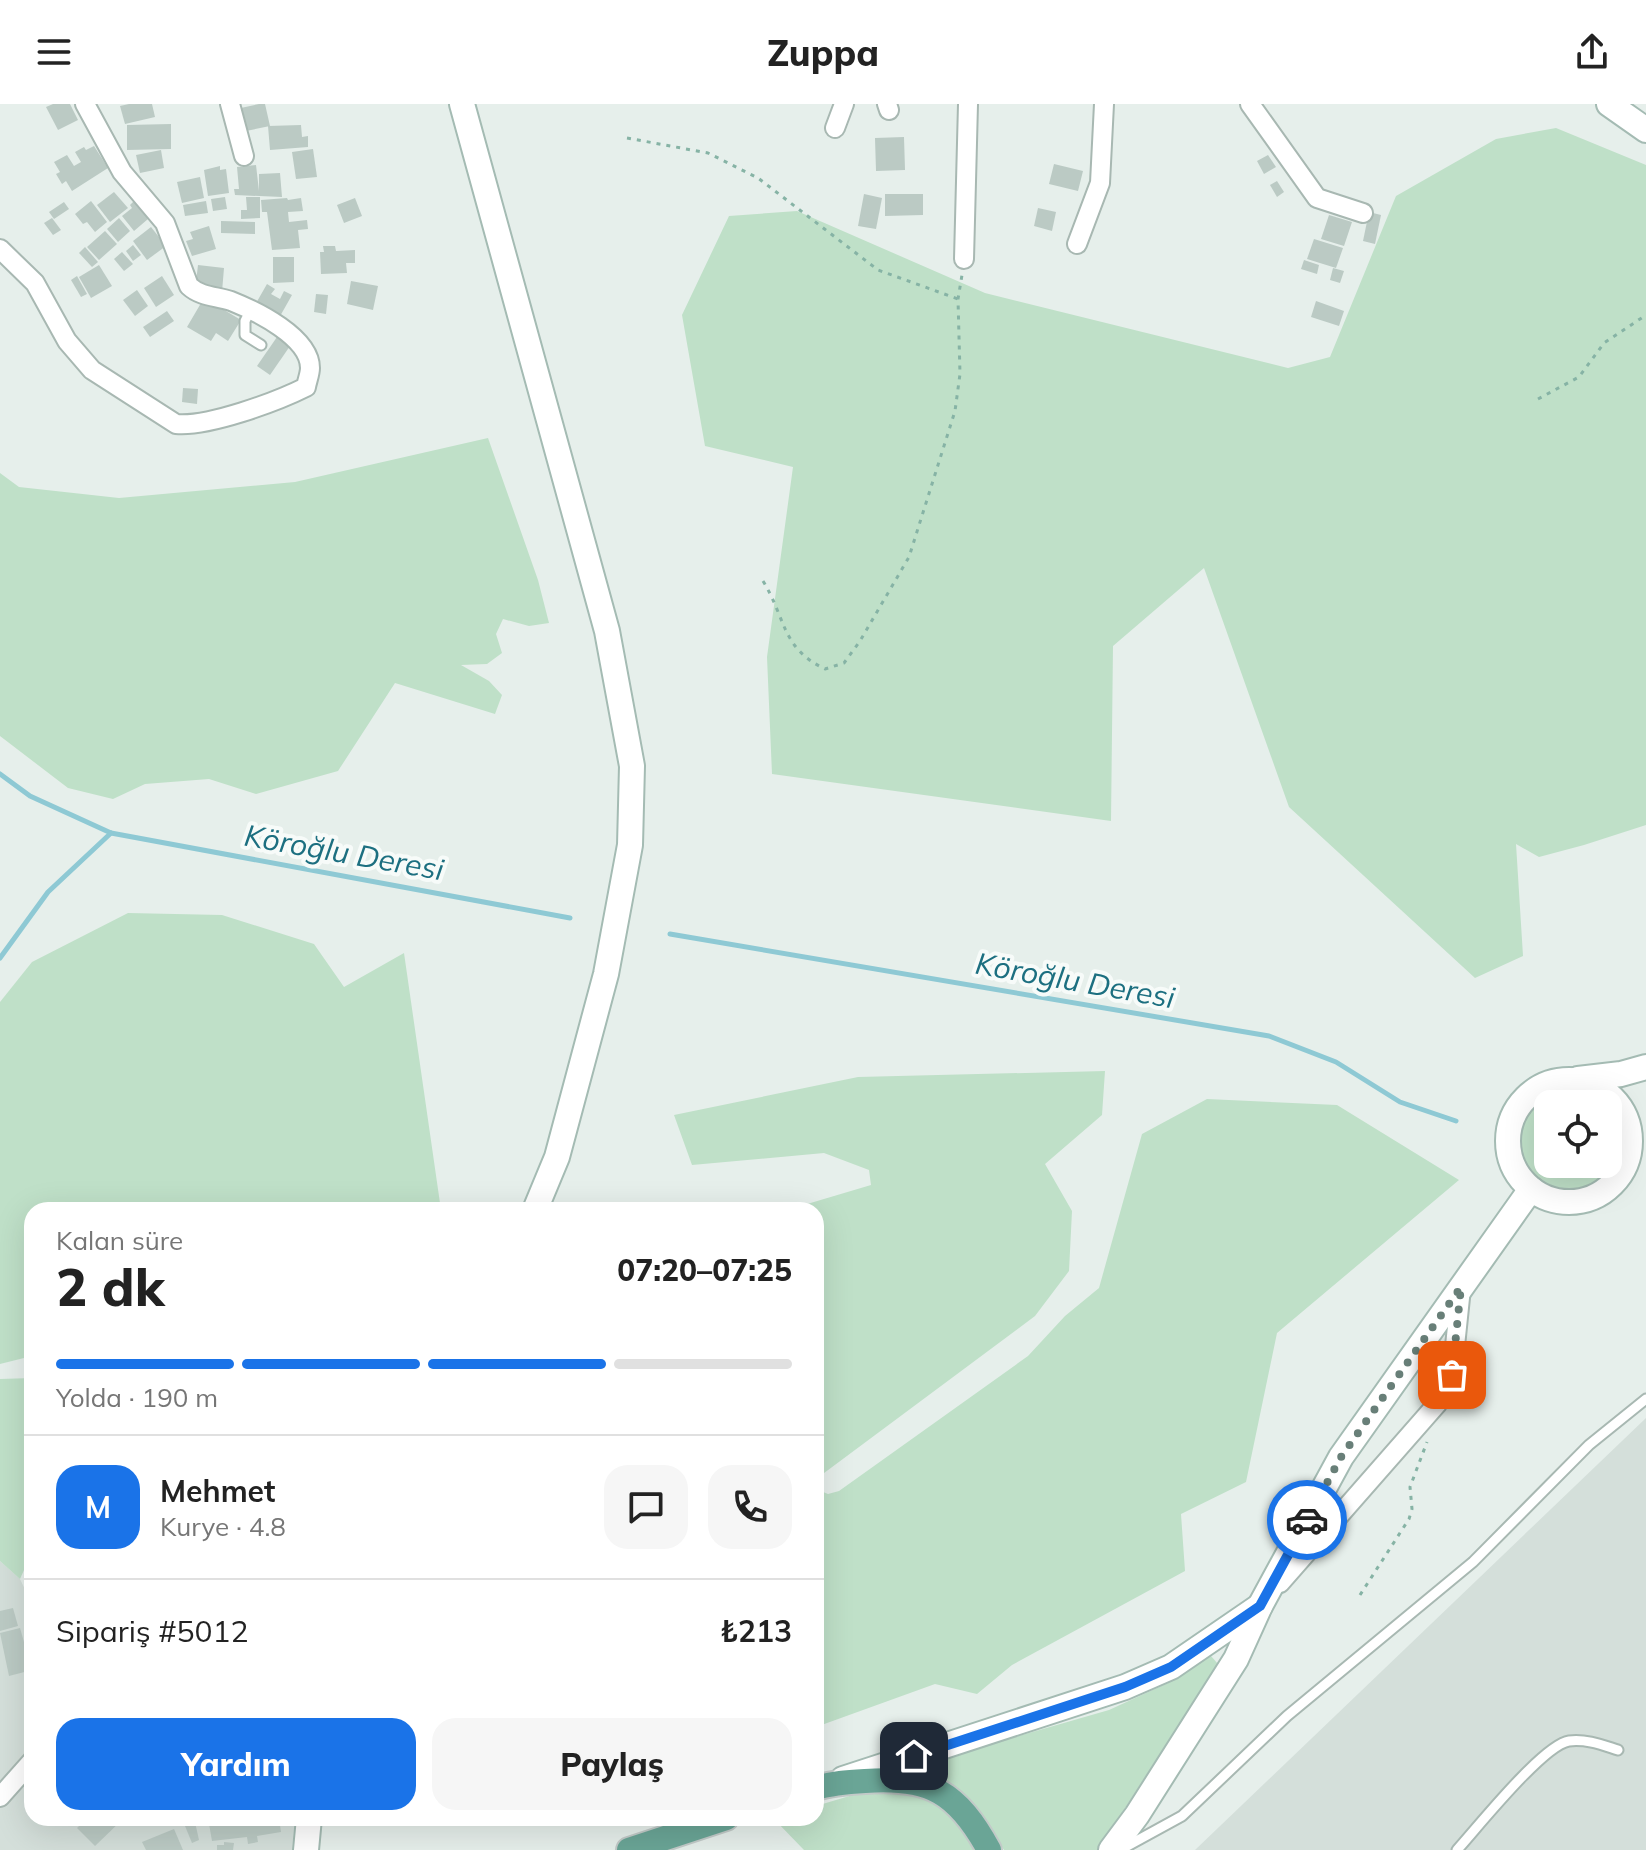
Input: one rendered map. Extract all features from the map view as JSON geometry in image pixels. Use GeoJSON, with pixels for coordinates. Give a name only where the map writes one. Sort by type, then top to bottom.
{"type":"FeatureCollection","features":[{"type":"Feature","properties":{"kind":"main road"},"geometry":{"type":"LineString","coordinates":[[462,104],[607,631],[632,766],[630,845],[606,974],[557,1157],[538,1202]]}},
{"type":"Feature","properties":{"kind":"main road"},"geometry":{"type":"LineString","coordinates":[[1609,104],[1646,130]]}},
{"type":"Feature","properties":{"kind":"main road"},"geometry":{"type":"LineString","coordinates":[[1646,1067],[1540,1087],[1524,1100],[1512,1117],[1507,1137],[1509,1157],[1517,1175],[1531,1189],[1548,1199],[1587,1200],[1605,1191],[1619,1177],[1646,1132]]}},
{"type":"Feature","properties":{"kind":"main road"},"geometry":{"type":"LineString","coordinates":[[1560,1081],[1580,1081],[1600,1088],[1615,1101],[1626,1119],[1630,1139],[1628,1159]]}},
{"type":"Feature","properties":{"kind":"main road"},"geometry":{"type":"LineString","coordinates":[[1111,1850],[1137,1815],[1236,1659],[1260,1606],[1341,1457],[1531,1189]]}},
{"type":"Feature","properties":{"kind":"main road"},"geometry":{"type":"LineString","coordinates":[[824,1786],[1125,1687],[1171,1667],[1260,1606]]}},
{"type":"Feature","properties":{"kind":"main road"},"geometry":{"type":"LineString","coordinates":[[824,1786],[901,1780],[923,1783],[942,1791],[960,1805],[989,1850]]}},
{"type":"Feature","properties":{"kind":"main road"},"geometry":{"type":"LineString","coordinates":[[306,1850],[308,1826]]}},
{"type":"Feature","properties":{"kind":"main road"},"geometry":{"type":"LineString","coordinates":[[629,1850],[702,1826]]}},
{"type":"Feature","properties":{"kind":"street"},"geometry":{"type":"LineString","coordinates":[[0,249],[35,283],[67,341],[92,370],[176,424],[192,425],[262,405],[306,387],[310,367],[306,352],[288,331],[231,301],[196,292],[189,286],[165,223],[122,172],[85,104]]}},
{"type":"Feature","properties":{"kind":"street"},"geometry":{"type":"LineString","coordinates":[[230,104],[244,156]]}},
{"type":"Feature","properties":{"kind":"street"},"geometry":{"type":"LineString","coordinates":[[835,128],[844,104]]}},
{"type":"Feature","properties":{"kind":"street"},"geometry":{"type":"LineString","coordinates":[[964,259],[968,104]]}},
{"type":"Feature","properties":{"kind":"street"},"geometry":{"type":"LineString","coordinates":[[1077,244],[1100,183],[1104,104]]}},
{"type":"Feature","properties":{"kind":"street"},"geometry":{"type":"LineString","coordinates":[[1250,104],[1317,198],[1363,213]]}},
{"type":"Feature","properties":{"kind":"street"},"geometry":{"type":"LineString","coordinates":[[1260,1606],[1437,1404],[1452,1375],[1461,1287]]}},
{"type":"Feature","properties":{"kind":"street"},"geometry":{"type":"LineString","coordinates":[[0,1797],[24,1770]]}},
{"type":"Feature","properties":{"kind":"lane"},"geometry":{"type":"LineString","coordinates":[[250,311],[245,321],[245,335],[261,345]]}},
{"type":"Feature","properties":{"kind":"lane"},"geometry":{"type":"LineString","coordinates":[[1120,1850],[1182,1816],[1287,1716],[1473,1562],[1589,1445],[1646,1399]]}},
{"type":"Feature","properties":{"kind":"lane"},"geometry":{"type":"LineString","coordinates":[[1457,1850],[1540,1759],[1566,1741],[1591,1741],[1618,1750]]}},
{"type":"Feature","properties":{"kind":"path"},"geometry":{"type":"LineString","coordinates":[[627,138],[708,153],[758,178],[878,270],[958,299]]}},
{"type":"Feature","properties":{"kind":"path"},"geometry":{"type":"LineString","coordinates":[[763,581],[773,598],[787,638],[808,660],[825,669],[844,663],[909,557],[955,411],[960,374],[958,299],[964,259]]}},
{"type":"Feature","properties":{"kind":"path"},"geometry":{"type":"LineString","coordinates":[[1538,399],[1579,377],[1604,343],[1646,315]]}},
{"type":"Feature","properties":{"kind":"path"},"geometry":{"type":"LineString","coordinates":[[1360,1595],[1409,1519],[1412,1509],[1410,1487],[1421,1463],[1437,1404]]}},
{"type":"Feature","properties":{"kind":"shaded area"},"geometry":{"type":"Polygon","coordinates":[[[1646,1418],[1646,1850],[1195,1850],[1646,1418]]]}},
{"type":"Feature","properties":{"kind":"shaded area"},"geometry":{"type":"Polygon","coordinates":[[[0,1561],[20,1579],[24,1587],[24,1826],[294,1826],[292,1850],[0,1850],[0,1561]]]}},
{"type":"Feature","properties":{"kind":"green space"},"geometry":{"type":"Polygon","coordinates":[[[1556,128],[1646,165],[1646,825],[1539,857],[1516,844],[1523,956],[1475,978],[1289,807],[1204,568],[1113,646],[1111,821],[772,774],[767,657],[793,467],[705,446],[682,315],[729,216],[797,211],[985,293],[1288,368],[1330,357],[1396,196],[1496,139],[1556,128]]]}},
{"type":"Feature","properties":{"kind":"green space"},"geometry":{"type":"Polygon","coordinates":[[[488,438],[538,580],[549,623],[529,626],[503,619],[496,634],[502,653],[487,664],[461,665],[489,681],[502,695],[495,714],[395,683],[338,771],[256,794],[209,779],[145,784],[113,799],[68,788],[0,736],[0,473],[19,487],[119,498],[295,482],[488,438]]]}},
{"type":"Feature","properties":{"kind":"green space"},"geometry":{"type":"Polygon","coordinates":[[[128,913],[222,915],[314,944],[344,987],[404,953],[440,1202],[24,1202],[24,1358],[0,1364],[0,1002],[32,962],[128,913]]]}},
{"type":"Feature","properties":{"kind":"green space"},"geometry":{"type":"Polygon","coordinates":[[[1105,1071],[1102,1115],[1045,1164],[1072,1211],[1069,1271],[1035,1316],[824,1473],[824,1202],[814,1202],[871,1185],[869,1170],[824,1153],[692,1165],[674,1115],[858,1077],[1105,1071]]]}},
{"type":"Feature","properties":{"kind":"green space"},"geometry":{"type":"Polygon","coordinates":[[[1207,1099],[1337,1105],[1459,1180],[1277,1333],[1246,1482],[1181,1514],[1185,1571],[1012,1665],[977,1694],[935,1684],[824,1724],[824,1492],[839,1491],[1028,1356],[1065,1316],[1099,1288],[1142,1134],[1207,1099]]]}},
{"type":"Feature","properties":{"kind":"green space"},"geometry":{"type":"Polygon","coordinates":[[[1534,1106],[1534,1176],[1519,1150],[1519,1131],[1527,1113],[1534,1106]]]}},
{"type":"Feature","properties":{"kind":"green space"},"geometry":{"type":"Polygon","coordinates":[[[1536,1178],[1600,1178],[1583,1187],[1559,1189],[1536,1178]]]}},
{"type":"Feature","properties":{"kind":"green space"},"geometry":{"type":"Polygon","coordinates":[[[24,1378],[24,1570],[20,1579],[0,1561],[0,1379],[24,1378]]]}},
{"type":"Feature","properties":{"kind":"green space"},"geometry":{"type":"Polygon","coordinates":[[[1211,1656],[1218,1664],[1098,1850],[1004,1850],[973,1804],[938,1777],[907,1768],[1109,1710],[1168,1683],[1211,1656]]]}},
{"type":"Feature","properties":{"kind":"green space"},"geometry":{"type":"Polygon","coordinates":[[[886,1785],[941,1803],[982,1850],[804,1850],[781,1826],[824,1826],[824,1804],[886,1785]]]}},
{"type":"Feature","properties":{"kind":"building"},"geometry":{"type":"Polygon","coordinates":[[[70,104],[78,120],[58,130],[46,107],[70,104]]]}},
{"type":"Feature","properties":{"kind":"building"},"geometry":{"type":"Polygon","coordinates":[[[152,104],[155,117],[125,124],[120,106],[152,104]]]}},
{"type":"Feature","properties":{"kind":"building"},"geometry":{"type":"Polygon","coordinates":[[[265,104],[270,126],[241,132],[236,109],[265,104]]]}},
{"type":"Feature","properties":{"kind":"building"},"geometry":{"type":"Polygon","coordinates":[[[171,124],[171,149],[127,150],[127,125],[171,124]]]}},
{"type":"Feature","properties":{"kind":"building"},"geometry":{"type":"Polygon","coordinates":[[[301,125],[302,137],[308,136],[308,147],[270,150],[268,126],[301,125]]]}},
{"type":"Feature","properties":{"kind":"building"},"geometry":{"type":"Polygon","coordinates":[[[904,137],[905,170],[876,171],[875,138],[904,137]]]}},
{"type":"Feature","properties":{"kind":"building"},"geometry":{"type":"Polygon","coordinates":[[[94,146],[108,168],[72,191],[66,181],[62,184],[54,162],[67,155],[74,166],[81,162],[75,152],[94,146]]]}},
{"type":"Feature","properties":{"kind":"building"},"geometry":{"type":"Polygon","coordinates":[[[313,149],[317,177],[296,179],[292,152],[313,149]]]}},
{"type":"Feature","properties":{"kind":"building"},"geometry":{"type":"Polygon","coordinates":[[[161,150],[164,168],[140,173],[136,155],[161,150]]]}},
{"type":"Feature","properties":{"kind":"building"},"geometry":{"type":"Polygon","coordinates":[[[1268,155],[1276,167],[1264,174],[1257,161],[1268,155]]]}},
{"type":"Feature","properties":{"kind":"building"},"geometry":{"type":"Polygon","coordinates":[[[1054,164],[1083,171],[1078,191],[1049,184],[1054,164]]]}},
{"type":"Feature","properties":{"kind":"building"},"geometry":{"type":"Polygon","coordinates":[[[256,165],[259,191],[259,174],[280,173],[282,197],[235,195],[234,189],[239,189],[237,167],[256,165]]]}},
{"type":"Feature","properties":{"kind":"building"},"geometry":{"type":"Polygon","coordinates":[[[220,166],[220,170],[226,169],[229,193],[208,196],[204,170],[220,166]]]}},
{"type":"Feature","properties":{"kind":"building"},"geometry":{"type":"Polygon","coordinates":[[[200,177],[204,198],[182,203],[177,182],[200,177]]]}},
{"type":"Feature","properties":{"kind":"building"},"geometry":{"type":"Polygon","coordinates":[[[1277,181],[1284,192],[1277,197],[1270,185],[1277,181]]]}},
{"type":"Feature","properties":{"kind":"building"},"geometry":{"type":"Polygon","coordinates":[[[114,192],[128,208],[110,222],[97,205],[114,192]]]}},
{"type":"Feature","properties":{"kind":"building"},"geometry":{"type":"Polygon","coordinates":[[[864,194],[882,198],[876,229],[858,226],[864,194]]]}},
{"type":"Feature","properties":{"kind":"building"},"geometry":{"type":"Polygon","coordinates":[[[885,194],[923,194],[923,215],[885,216],[885,194]]]}},
{"type":"Feature","properties":{"kind":"building"},"geometry":{"type":"Polygon","coordinates":[[[225,197],[227,209],[213,211],[211,199],[225,197]]]}},
{"type":"Feature","properties":{"kind":"building"},"geometry":{"type":"Polygon","coordinates":[[[246,197],[260,197],[260,218],[241,219],[241,210],[247,210],[246,197]]]}},
{"type":"Feature","properties":{"kind":"building"},"geometry":{"type":"Polygon","coordinates":[[[301,198],[303,211],[288,212],[289,222],[307,220],[308,229],[298,230],[300,248],[272,250],[267,212],[262,212],[261,200],[301,198]]]}},
{"type":"Feature","properties":{"kind":"building"},"geometry":{"type":"Polygon","coordinates":[[[355,198],[362,216],[344,223],[337,205],[355,198]]]}},
{"type":"Feature","properties":{"kind":"building"},"geometry":{"type":"Polygon","coordinates":[[[91,201],[107,222],[95,232],[75,214],[91,201]]]}},
{"type":"Feature","properties":{"kind":"building"},"geometry":{"type":"Polygon","coordinates":[[[134,201],[148,219],[134,231],[122,216],[132,208],[130,205],[134,201]]]}},
{"type":"Feature","properties":{"kind":"building"},"geometry":{"type":"Polygon","coordinates":[[[206,201],[208,213],[185,216],[183,205],[206,201]]]}},
{"type":"Feature","properties":{"kind":"building"},"geometry":{"type":"Polygon","coordinates":[[[64,202],[69,209],[54,219],[49,212],[64,202]]]}},
{"type":"Feature","properties":{"kind":"building"},"geometry":{"type":"Polygon","coordinates":[[[1038,208],[1056,212],[1052,231],[1034,226],[1038,208]]]}},
{"type":"Feature","properties":{"kind":"building"},"geometry":{"type":"Polygon","coordinates":[[[1369,212],[1381,215],[1375,244],[1363,241],[1369,212]]]}},
{"type":"Feature","properties":{"kind":"building"},"geometry":{"type":"Polygon","coordinates":[[[1329,215],[1352,222],[1344,246],[1321,239],[1329,215]]]}},
{"type":"Feature","properties":{"kind":"building"},"geometry":{"type":"Polygon","coordinates":[[[52,218],[61,230],[53,235],[44,223],[52,218]]]}},
{"type":"Feature","properties":{"kind":"building"},"geometry":{"type":"Polygon","coordinates":[[[119,218],[130,231],[118,242],[107,229],[119,218]]]}},
{"type":"Feature","properties":{"kind":"building"},"geometry":{"type":"Polygon","coordinates":[[[221,221],[255,222],[255,234],[221,233],[221,221]]]}},
{"type":"Feature","properties":{"kind":"building"},"geometry":{"type":"Polygon","coordinates":[[[209,226],[216,249],[192,256],[186,241],[193,239],[190,232],[209,226]]]}},
{"type":"Feature","properties":{"kind":"building"},"geometry":{"type":"Polygon","coordinates":[[[151,227],[166,246],[147,260],[133,241],[151,227]]]}},
{"type":"Feature","properties":{"kind":"building"},"geometry":{"type":"Polygon","coordinates":[[[105,231],[117,244],[99,260],[87,247],[105,231]]]}},
{"type":"Feature","properties":{"kind":"building"},"geometry":{"type":"Polygon","coordinates":[[[1314,239],[1343,248],[1336,268],[1307,259],[1314,239]]]}},
{"type":"Feature","properties":{"kind":"building"},"geometry":{"type":"Polygon","coordinates":[[[133,245],[141,255],[133,261],[126,251],[133,245]]]}},
{"type":"Feature","properties":{"kind":"building"},"geometry":{"type":"Polygon","coordinates":[[[323,246],[335,246],[336,251],[355,250],[355,263],[346,263],[347,273],[321,274],[320,252],[324,252],[323,246]]]}},
{"type":"Feature","properties":{"kind":"building"},"geometry":{"type":"Polygon","coordinates":[[[85,247],[98,262],[92,267],[79,253],[85,247]]]}},
{"type":"Feature","properties":{"kind":"building"},"geometry":{"type":"Polygon","coordinates":[[[122,252],[133,264],[124,271],[114,259],[122,252]]]}},
{"type":"Feature","properties":{"kind":"building"},"geometry":{"type":"Polygon","coordinates":[[[273,257],[294,257],[294,282],[273,283],[273,257]]]}},
{"type":"Feature","properties":{"kind":"building"},"geometry":{"type":"Polygon","coordinates":[[[1304,260],[1319,265],[1317,274],[1301,269],[1304,260]]]}},
{"type":"Feature","properties":{"kind":"building"},"geometry":{"type":"Polygon","coordinates":[[[99,265],[112,286],[91,298],[79,277],[99,265]]]}},
{"type":"Feature","properties":{"kind":"building"},"geometry":{"type":"Polygon","coordinates":[[[198,265],[224,268],[222,292],[200,289],[201,283],[196,282],[198,265]]]}},
{"type":"Feature","properties":{"kind":"building"},"geometry":{"type":"Polygon","coordinates":[[[1333,268],[1344,271],[1340,283],[1330,280],[1333,268]]]}},
{"type":"Feature","properties":{"kind":"building"},"geometry":{"type":"Polygon","coordinates":[[[77,276],[87,294],[81,297],[71,280],[77,276]]]}},
{"type":"Feature","properties":{"kind":"building"},"geometry":{"type":"Polygon","coordinates":[[[162,276],[174,295],[156,307],[144,288],[162,276]]]}},
{"type":"Feature","properties":{"kind":"building"},"geometry":{"type":"Polygon","coordinates":[[[351,281],[378,286],[373,310],[347,304],[351,281]]]}},
{"type":"Feature","properties":{"kind":"building"},"geometry":{"type":"Polygon","coordinates":[[[267,284],[275,289],[271,294],[280,299],[284,291],[292,295],[279,318],[255,305],[267,284]]]}},
{"type":"Feature","properties":{"kind":"building"},"geometry":{"type":"Polygon","coordinates":[[[137,290],[148,306],[135,316],[123,300],[137,290]]]}},
{"type":"Feature","properties":{"kind":"building"},"geometry":{"type":"Polygon","coordinates":[[[316,294],[328,295],[326,314],[314,312],[316,294]]]}},
{"type":"Feature","properties":{"kind":"building"},"geometry":{"type":"Polygon","coordinates":[[[204,298],[241,320],[228,341],[216,333],[211,341],[187,327],[204,298]]]}},
{"type":"Feature","properties":{"kind":"building"},"geometry":{"type":"Polygon","coordinates":[[[1316,301],[1344,311],[1339,326],[1311,317],[1316,301]]]}},
{"type":"Feature","properties":{"kind":"building"},"geometry":{"type":"Polygon","coordinates":[[[167,311],[174,321],[150,337],[143,327],[167,311]]]}},
{"type":"Feature","properties":{"kind":"building"},"geometry":{"type":"Polygon","coordinates":[[[277,337],[290,346],[270,375],[257,366],[277,337]]]}},
{"type":"Feature","properties":{"kind":"building"},"geometry":{"type":"Polygon","coordinates":[[[183,388],[198,389],[197,404],[182,402],[183,388]]]}},
{"type":"Feature","properties":{"kind":"building"},"geometry":{"type":"Polygon","coordinates":[[[13,1608],[18,1626],[0,1631],[0,1611],[13,1608]]]}},
{"type":"Feature","properties":{"kind":"building"},"geometry":{"type":"Polygon","coordinates":[[[20,1628],[24,1642],[24,1672],[9,1676],[0,1633],[20,1628]]]}},
{"type":"Feature","properties":{"kind":"building"},"geometry":{"type":"Polygon","coordinates":[[[79,1826],[116,1826],[95,1846],[77,1828],[79,1826]]]}},
{"type":"Feature","properties":{"kind":"building"},"geometry":{"type":"Polygon","coordinates":[[[185,1826],[196,1826],[199,1840],[192,1843],[185,1826]]]}},
{"type":"Feature","properties":{"kind":"building"},"geometry":{"type":"Polygon","coordinates":[[[209,1826],[280,1826],[281,1832],[257,1836],[258,1842],[248,1844],[247,1837],[212,1841],[209,1826]]]}},
{"type":"Feature","properties":{"kind":"building"},"geometry":{"type":"Polygon","coordinates":[[[174,1829],[183,1850],[146,1850],[142,1842],[174,1829]]]}},
{"type":"Feature","properties":{"kind":"building"},"geometry":{"type":"Polygon","coordinates":[[[224,1842],[234,1843],[233,1850],[217,1850],[217,1845],[224,1845],[224,1842]]]}},
{"type":"Feature","properties":{"kind":"waterway","name":"Köroğlu Deresi"},"geometry":{"type":"LineString","coordinates":[[0,774],[30,796],[111,833],[570,918]]}},
{"type":"Feature","properties":{"kind":"waterway","name":"Köroğlu Deresi"},"geometry":{"type":"LineString","coordinates":[[0,958],[48,892],[111,833]]}},
{"type":"Feature","properties":{"kind":"waterway","name":"Köroğlu Deresi"},"geometry":{"type":"LineString","coordinates":[[670,934],[1269,1036],[1336,1062],[1400,1102],[1456,1121]]}},
{"type":"Feature","properties":{"kind":"way so far"},"geometry":{"type":"LineString","coordinates":[[1307,1520],[1341,1457],[1461,1287],[1452,1375]]}},
{"type":"Feature","properties":{"kind":"route"},"geometry":{"type":"LineString","coordinates":[[914,1756],[1125,1687],[1171,1667],[1260,1606],[1307,1520]]}}]}
